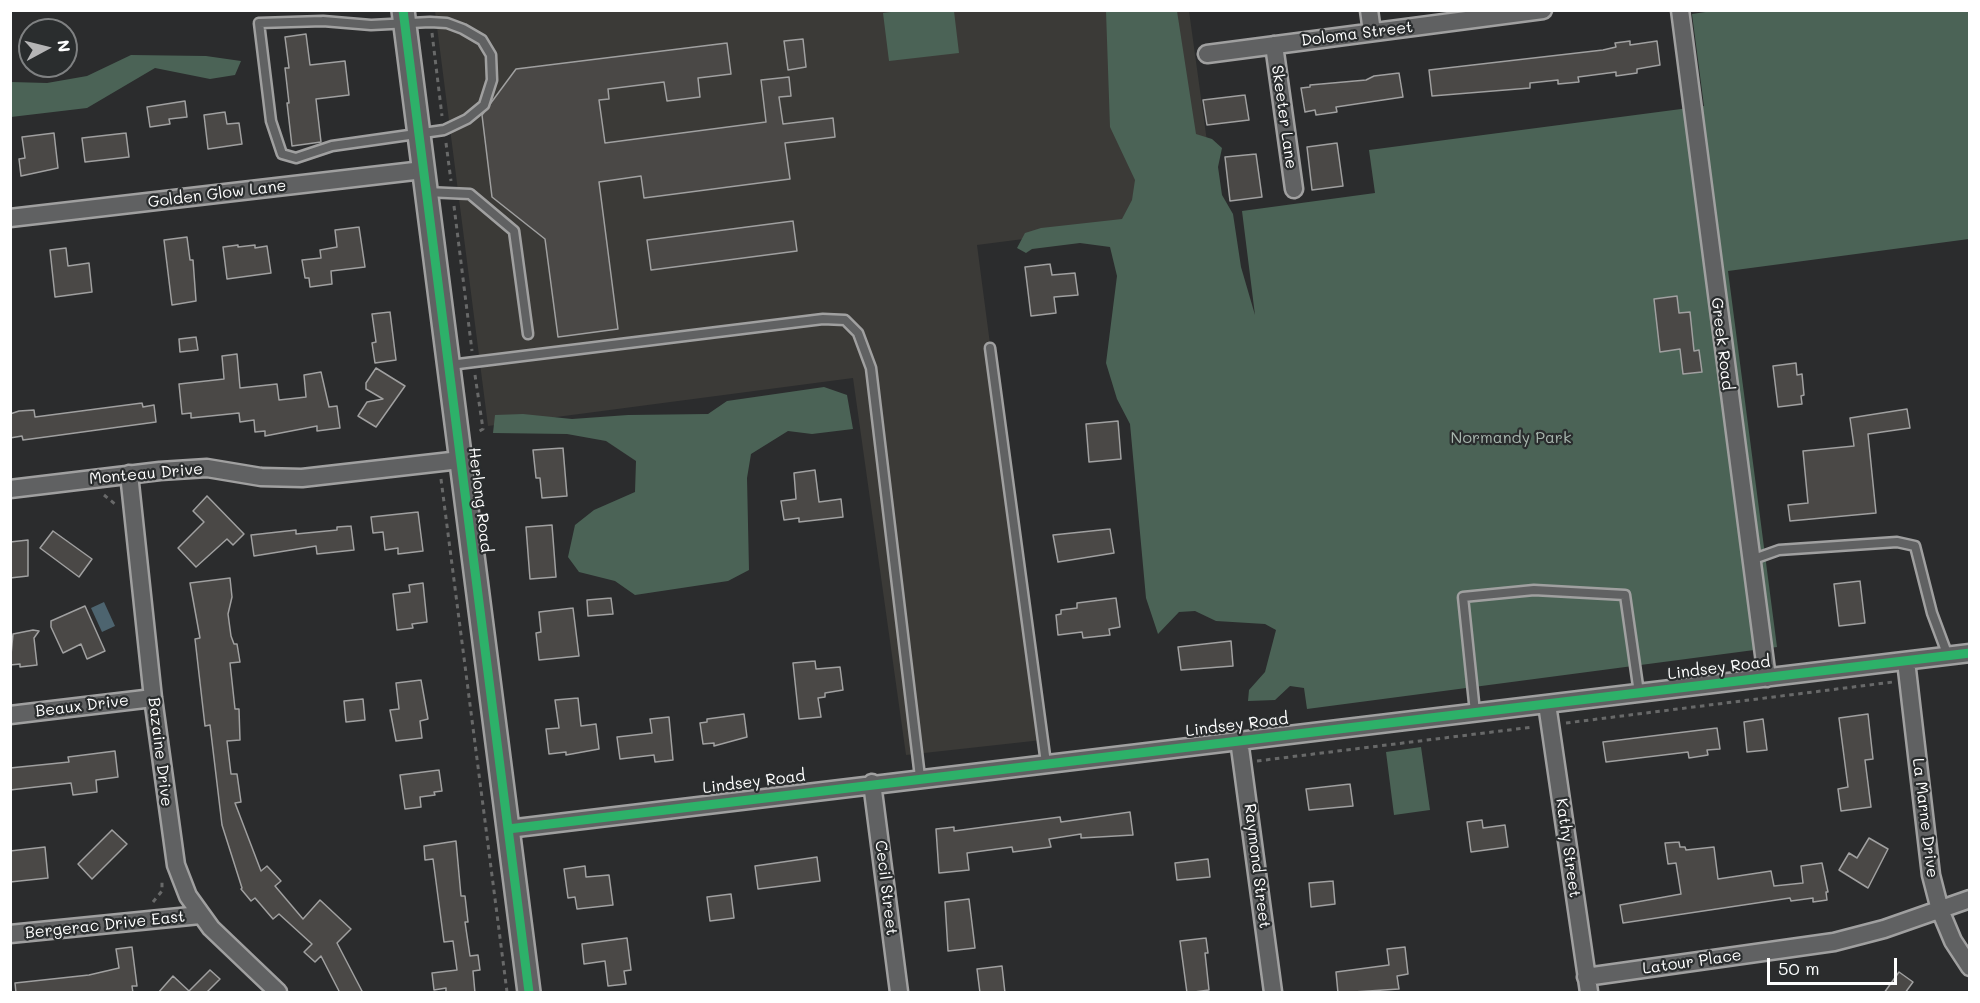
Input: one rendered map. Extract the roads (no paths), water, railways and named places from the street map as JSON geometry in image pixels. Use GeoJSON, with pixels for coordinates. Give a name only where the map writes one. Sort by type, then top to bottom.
{"type":"FeatureCollection","features":[{"type":"Feature","properties":{"kind":"street"},"geometry":{"type":"LineString","coordinates":[[1369,10],[1372,32]]}},
{"type":"Feature","properties":{"kind":"street","name":"Doloma Street"},"geometry":{"type":"LineString","coordinates":[[1206,54],[1543,10]]}},
{"type":"Feature","properties":{"kind":"street","name":"Greek Road"},"geometry":{"type":"LineString","coordinates":[[1680,10],[1767,678]]}},
{"type":"Feature","properties":{"kind":"street","name":"Herlong Road"},"geometry":{"type":"LineString","coordinates":[[404,17],[529,993]]}},
{"type":"Feature","properties":{"kind":"street","name":"Skeeter Lane"},"geometry":{"type":"LineString","coordinates":[[1274,45],[1294,189]]}},
{"type":"Feature","properties":{"kind":"street","name":"Golden Glow Lane"},"geometry":{"type":"LineString","coordinates":[[10,218],[423,170]]}},
{"type":"Feature","properties":{"kind":"street","name":"Monteau Drive"},"geometry":{"type":"LineString","coordinates":[[10,489],[129,474],[207,468],[261,477],[302,478],[460,460]]}},
{"type":"Feature","properties":{"kind":"street","name":"Bazaine Drive"},"geometry":{"type":"LineString","coordinates":[[129,474],[153,698],[174,857],[185,888],[201,915],[222,940],[278,993]]}},
{"type":"Feature","properties":{"kind":"street","name":"Lindsey Road"},"geometry":{"type":"LineString","coordinates":[[508,829],[920,777],[1970,653]]}},
{"type":"Feature","properties":{"kind":"street","name":"La Marne Drive"},"geometry":{"type":"LineString","coordinates":[[1906,661],[1931,875],[1953,941],[1970,967]]}},
{"type":"Feature","properties":{"kind":"street","name":"Beaux Drive"},"geometry":{"type":"LineString","coordinates":[[10,715],[153,698]]}},
{"type":"Feature","properties":{"kind":"street","name":"Kathy Street"},"geometry":{"type":"LineString","coordinates":[[1547,704],[1588,985]]}},
{"type":"Feature","properties":{"kind":"street","name":"Raymond Street"},"geometry":{"type":"LineString","coordinates":[[1239,740],[1273,993]]}},
{"type":"Feature","properties":{"kind":"street","name":"Cecil Street"},"geometry":{"type":"LineString","coordinates":[[872,783],[899,993]]}},
{"type":"Feature","properties":{"kind":"street","name":"Latour Place"},"geometry":{"type":"LineString","coordinates":[[1588,985],[1834,942],[1884,929],[1970,899]]}},
{"type":"Feature","properties":{"kind":"street","name":"Bergerac Drive East"},"geometry":{"type":"LineString","coordinates":[[10,934],[201,915]]}},
{"type":"Feature","properties":{"kind":"lane"},"geometry":{"type":"LineString","coordinates":[[404,17],[447,22],[482,40],[491,55],[492,80],[484,105],[467,118],[444,130],[332,146],[296,158],[282,154],[272,121],[259,23],[323,21],[370,25],[404,17]]}},
{"type":"Feature","properties":{"kind":"lane"},"geometry":{"type":"LineString","coordinates":[[426,192],[452,191],[470,194],[514,231],[528,334]]}},
{"type":"Feature","properties":{"kind":"lane"},"geometry":{"type":"LineString","coordinates":[[450,365],[823,318],[845,320],[858,333],[865,345],[871,368],[920,777]]}},
{"type":"Feature","properties":{"kind":"lane"},"geometry":{"type":"LineString","coordinates":[[990,348],[1046,763]]}},
{"type":"Feature","properties":{"kind":"lane"},"geometry":{"type":"LineString","coordinates":[[1751,560],[1779,550],[1897,542],[1914,546],[1932,613],[1948,656]]}},
{"type":"Feature","properties":{"kind":"lane"},"geometry":{"type":"LineString","coordinates":[[1475,712],[1463,597],[1534,590],[1624,595],[1639,693]]}},
{"type":"Feature","properties":{"kind":"water"},"geometry":{"type":"Polygon","coordinates":[[[104,602],[115,626],[102,632],[91,608],[104,602]]]}},
{"type":"Feature","properties":{"kind":"park label","name":"Normandy Park"},"geometry":{"type":"Point","coordinates":[1511,438]}}]}
